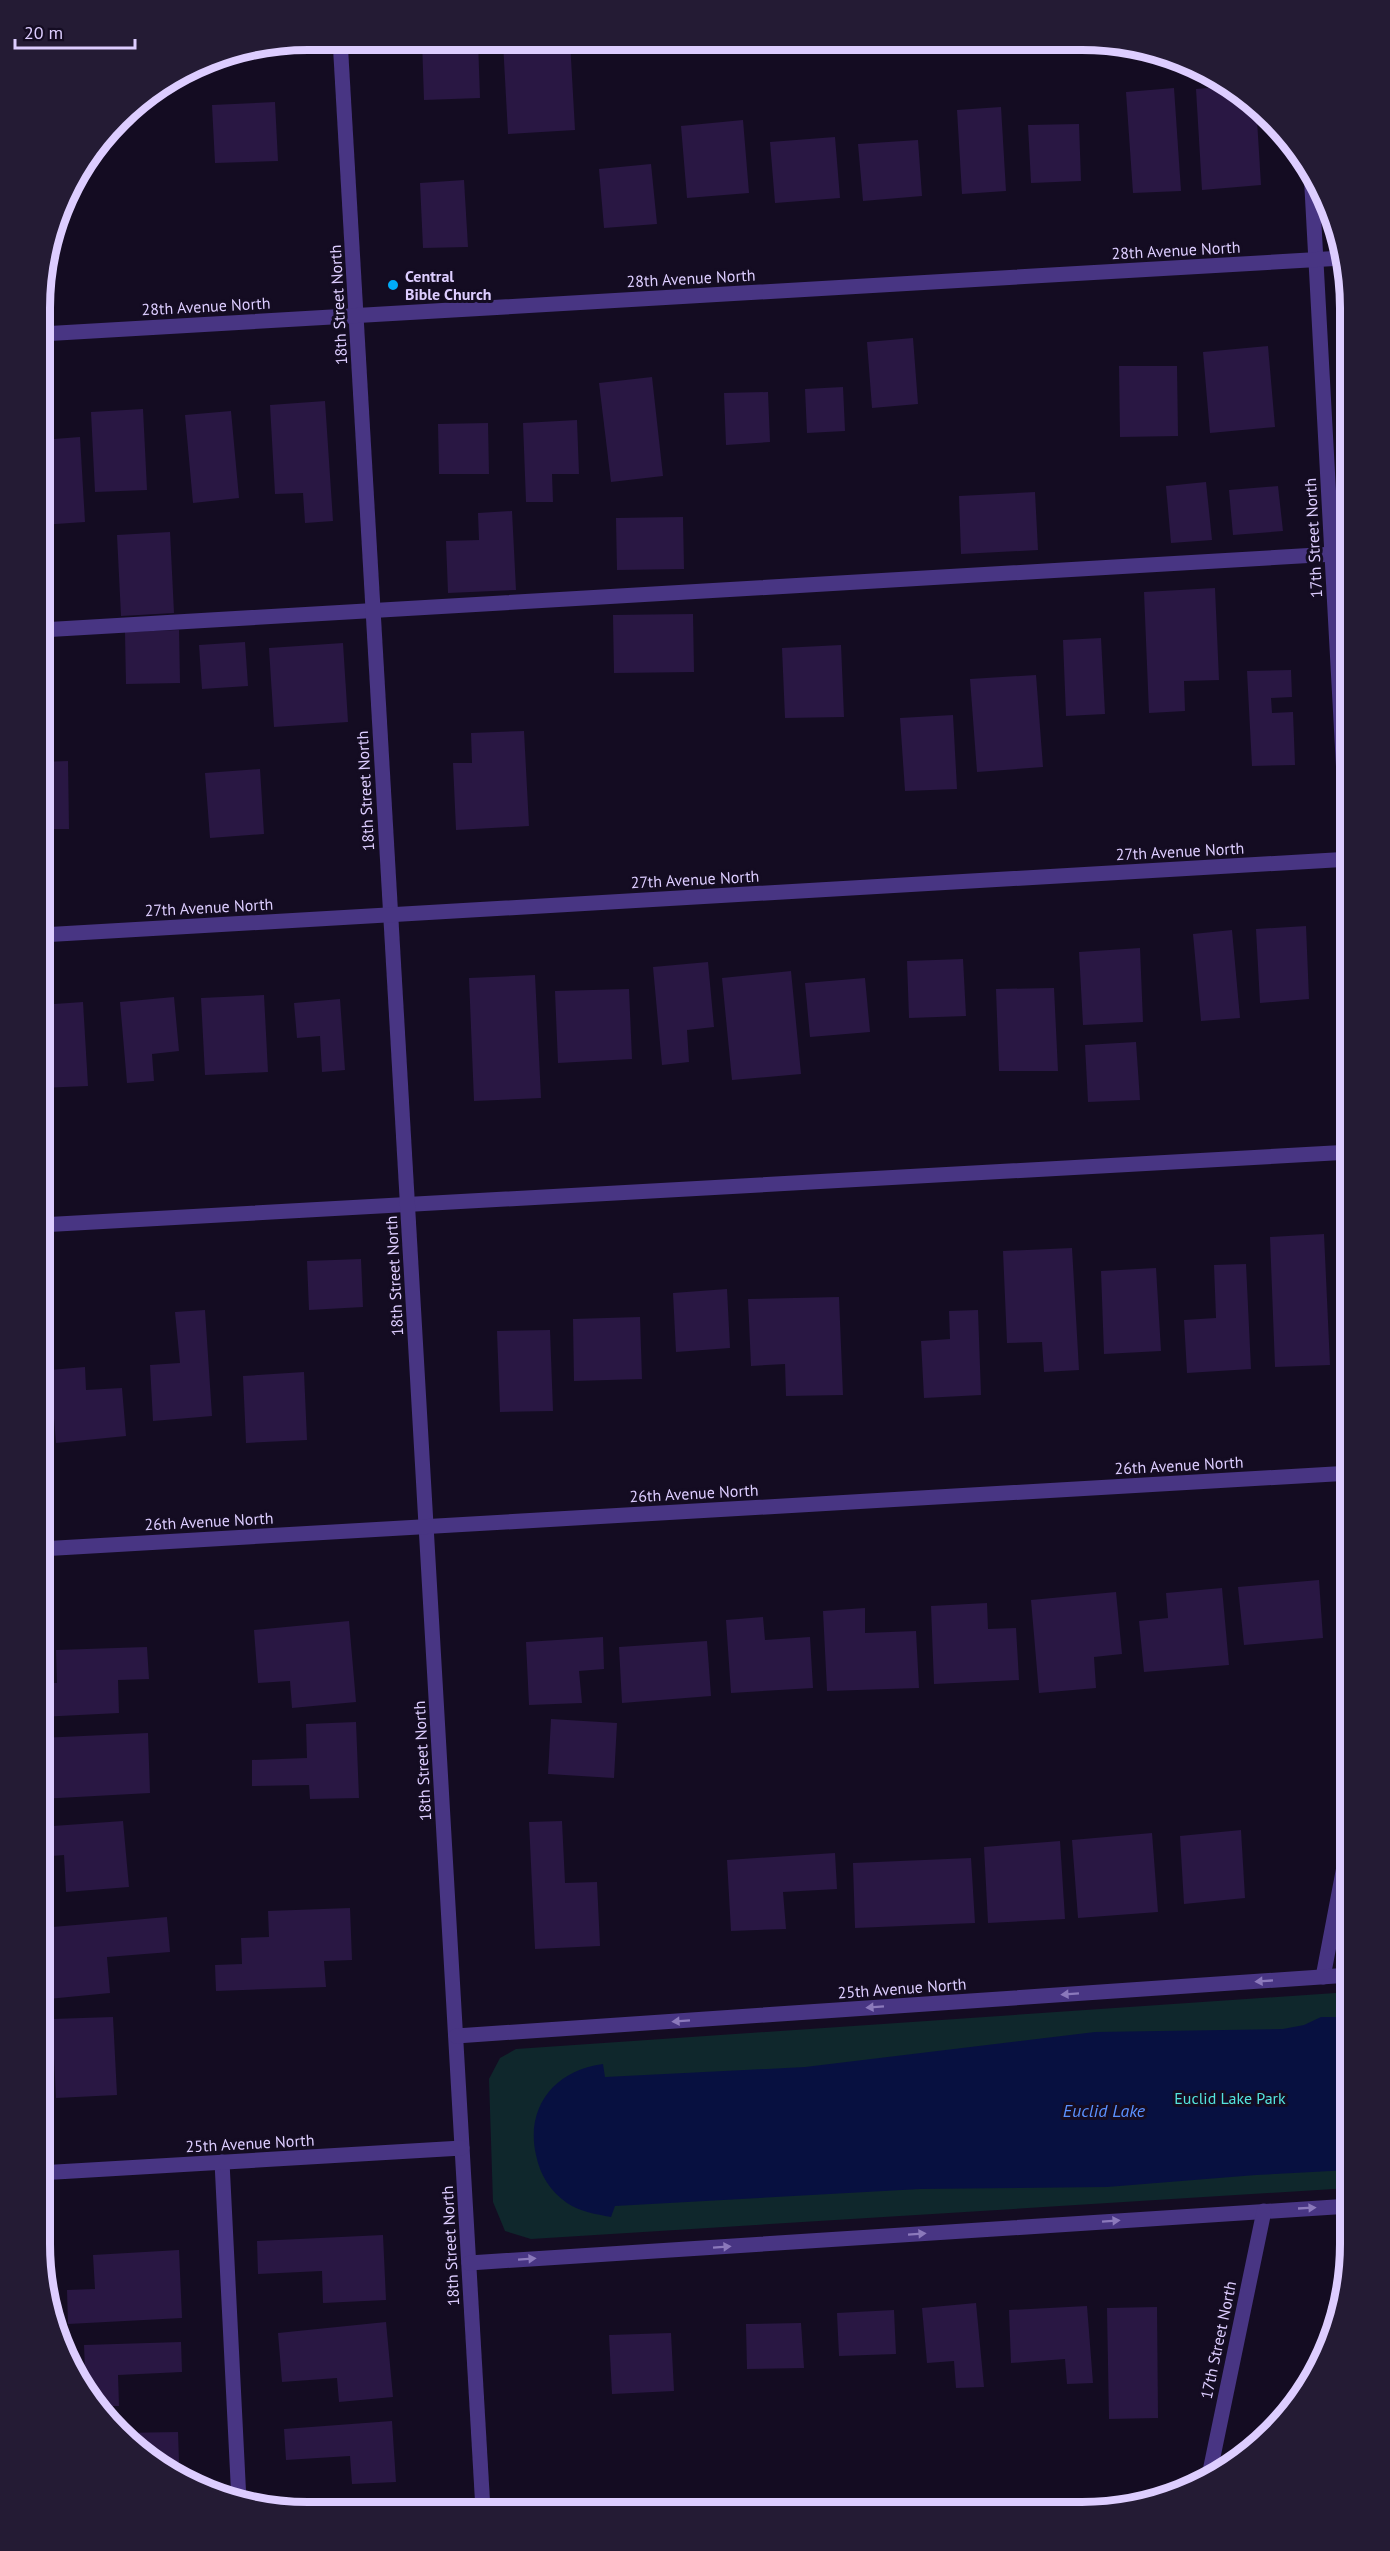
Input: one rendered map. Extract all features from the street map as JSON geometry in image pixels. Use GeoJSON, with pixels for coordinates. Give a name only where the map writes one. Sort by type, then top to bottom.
{"type":"FeatureCollection","features":[{"type":"Feature","properties":{"kind":"street","name":"18th Street North"},"geometry":{"type":"LineString","coordinates":[[341,50],[483,2502]]}},
{"type":"Feature","properties":{"kind":"street","name":"17th Street North"},"geometry":{"type":"LineString","coordinates":[[1312,191],[1340,698]]}},
{"type":"Feature","properties":{"kind":"street","name":"28th Avenue North"},"geometry":{"type":"LineString","coordinates":[[50,333],[1336,259]]}},
{"type":"Feature","properties":{"kind":"street"},"geometry":{"type":"LineString","coordinates":[[50,629],[1340,554]]}},
{"type":"Feature","properties":{"kind":"street","name":"27th Avenue North"},"geometry":{"type":"LineString","coordinates":[[50,934],[1340,860]]}},
{"type":"Feature","properties":{"kind":"street"},"geometry":{"type":"LineString","coordinates":[[50,1225],[1340,1153]]}},
{"type":"Feature","properties":{"kind":"street","name":"26th Avenue North"},"geometry":{"type":"LineString","coordinates":[[50,1548],[1340,1474]]}},
{"type":"Feature","properties":{"kind":"street"},"geometry":{"type":"LineString","coordinates":[[1323,1977],[1340,1888]]}},
{"type":"Feature","properties":{"kind":"street","name":"25th Avenue North"},"geometry":{"type":"LineString","coordinates":[[456,2036],[1340,1976]]}},
{"type":"Feature","properties":{"kind":"street","name":"25th Avenue North"},"geometry":{"type":"LineString","coordinates":[[50,2172],[462,2148]]}},
{"type":"Feature","properties":{"kind":"street"},"geometry":{"type":"LineString","coordinates":[[222,2162],[239,2492]]}},
{"type":"Feature","properties":{"kind":"street"},"geometry":{"type":"LineString","coordinates":[[469,2263],[1340,2207]]}},
{"type":"Feature","properties":{"kind":"street","name":"17th Street North"},"geometry":{"type":"LineString","coordinates":[[1211,2467],[1264,2211]]}},
{"type":"Feature","properties":{"kind":"green space","name":"Euclid Lake"},"geometry":{"type":"Polygon","coordinates":[[[1340,1993],[1340,2189],[531,2239],[505,2231],[493,2202],[489,2079],[500,2058],[516,2049],[1340,1993]]]}},
{"type":"Feature","properties":{"kind":"water","name":"Euclid Lake"},"geometry":{"type":"Polygon","coordinates":[[[1321,2017],[1340,2017],[1340,2171],[1107,2187],[920,2189],[615,2206],[611,2217],[583,2211],[561,2198],[547,2182],[536,2155],[535,2121],[547,2094],[571,2074],[603,2064],[605,2077],[805,2067],[1095,2032],[1283,2029],[1304,2025],[1321,2017]]]}},
{"type":"Feature","properties":{"kind":"building"},"geometry":{"type":"Polygon","coordinates":[[[422,50],[478,50],[480,98],[424,100],[422,50]]]}},
{"type":"Feature","properties":{"kind":"building"},"geometry":{"type":"Polygon","coordinates":[[[503,50],[571,50],[575,130],[508,134],[503,50]]]}},
{"type":"Feature","properties":{"kind":"building"},"geometry":{"type":"Polygon","coordinates":[[[1216,87],[1257,118],[1261,185],[1202,190],[1196,89],[1216,87]]]}},
{"type":"Feature","properties":{"kind":"building"},"geometry":{"type":"Polygon","coordinates":[[[1174,88],[1181,191],[1133,193],[1126,92],[1174,88]]]}},
{"type":"Feature","properties":{"kind":"building"},"geometry":{"type":"Polygon","coordinates":[[[275,102],[278,161],[215,163],[212,105],[275,102]]]}},
{"type":"Feature","properties":{"kind":"building"},"geometry":{"type":"Polygon","coordinates":[[[1001,107],[1006,191],[962,194],[957,110],[1001,107]]]}},
{"type":"Feature","properties":{"kind":"building"},"geometry":{"type":"Polygon","coordinates":[[[743,120],[749,193],[687,198],[681,126],[743,120]]]}},
{"type":"Feature","properties":{"kind":"building"},"geometry":{"type":"Polygon","coordinates":[[[1079,124],[1081,181],[1031,183],[1028,125],[1079,124]]]}},
{"type":"Feature","properties":{"kind":"building"},"geometry":{"type":"Polygon","coordinates":[[[835,137],[840,198],[775,203],[770,142],[835,137]]]}},
{"type":"Feature","properties":{"kind":"building"},"geometry":{"type":"Polygon","coordinates":[[[918,140],[922,196],[863,201],[858,144],[918,140]]]}},
{"type":"Feature","properties":{"kind":"building"},"geometry":{"type":"Polygon","coordinates":[[[651,164],[657,224],[604,228],[599,169],[651,164]]]}},
{"type":"Feature","properties":{"kind":"building"},"geometry":{"type":"Polygon","coordinates":[[[464,180],[468,247],[423,248],[420,183],[464,180]]]}},
{"type":"Feature","properties":{"kind":"building"},"geometry":{"type":"Polygon","coordinates":[[[913,338],[918,404],[872,408],[867,342],[913,338]]]}},
{"type":"Feature","properties":{"kind":"building"},"geometry":{"type":"Polygon","coordinates":[[[1268,346],[1275,427],[1210,433],[1203,352],[1268,346]]]}},
{"type":"Feature","properties":{"kind":"building"},"geometry":{"type":"Polygon","coordinates":[[[1119,366],[1177,366],[1178,436],[1120,437],[1119,366]]]}},
{"type":"Feature","properties":{"kind":"building"},"geometry":{"type":"Polygon","coordinates":[[[652,377],[663,476],[611,482],[599,383],[652,377]]]}},
{"type":"Feature","properties":{"kind":"building"},"geometry":{"type":"Polygon","coordinates":[[[843,387],[845,431],[807,433],[805,389],[843,387]]]}},
{"type":"Feature","properties":{"kind":"building"},"geometry":{"type":"Polygon","coordinates":[[[768,392],[770,442],[726,445],[724,393],[768,392]]]}},
{"type":"Feature","properties":{"kind":"building"},"geometry":{"type":"Polygon","coordinates":[[[325,401],[333,521],[305,523],[303,493],[275,494],[270,405],[325,401]]]}},
{"type":"Feature","properties":{"kind":"building"},"geometry":{"type":"Polygon","coordinates":[[[143,409],[147,490],[95,492],[91,412],[143,409]]]}},
{"type":"Feature","properties":{"kind":"building"},"geometry":{"type":"Polygon","coordinates":[[[231,411],[239,498],[193,503],[185,415],[231,411]]]}},
{"type":"Feature","properties":{"kind":"building"},"geometry":{"type":"Polygon","coordinates":[[[577,420],[579,474],[552,474],[553,502],[526,502],[523,423],[577,420]]]}},
{"type":"Feature","properties":{"kind":"building"},"geometry":{"type":"Polygon","coordinates":[[[488,423],[489,474],[439,474],[438,424],[488,423]]]}},
{"type":"Feature","properties":{"kind":"building"},"geometry":{"type":"Polygon","coordinates":[[[80,437],[85,522],[50,524],[50,439],[80,437]]]}},
{"type":"Feature","properties":{"kind":"building"},"geometry":{"type":"Polygon","coordinates":[[[1206,482],[1212,540],[1171,543],[1166,486],[1206,482]]]}},
{"type":"Feature","properties":{"kind":"building"},"geometry":{"type":"Polygon","coordinates":[[[1278,486],[1283,531],[1233,535],[1229,490],[1278,486]]]}},
{"type":"Feature","properties":{"kind":"building"},"geometry":{"type":"Polygon","coordinates":[[[1035,492],[1038,550],[961,554],[959,496],[1035,492]]]}},
{"type":"Feature","properties":{"kind":"building"},"geometry":{"type":"Polygon","coordinates":[[[512,511],[516,590],[448,593],[446,541],[479,540],[478,513],[512,511]]]}},
{"type":"Feature","properties":{"kind":"building"},"geometry":{"type":"Polygon","coordinates":[[[683,517],[684,569],[617,570],[616,518],[683,517]]]}},
{"type":"Feature","properties":{"kind":"building"},"geometry":{"type":"Polygon","coordinates":[[[170,532],[174,613],[121,616],[117,535],[170,532]]]}},
{"type":"Feature","properties":{"kind":"building"},"geometry":{"type":"Polygon","coordinates":[[[1215,588],[1219,680],[1184,681],[1185,711],[1149,713],[1144,592],[1215,588]]]}},
{"type":"Feature","properties":{"kind":"building"},"geometry":{"type":"Polygon","coordinates":[[[693,614],[694,672],[614,673],[613,615],[693,614]]]}},
{"type":"Feature","properties":{"kind":"building"},"geometry":{"type":"Polygon","coordinates":[[[179,630],[180,683],[126,684],[125,632],[179,630]]]}},
{"type":"Feature","properties":{"kind":"building"},"geometry":{"type":"Polygon","coordinates":[[[1101,638],[1105,714],[1066,716],[1063,640],[1101,638]]]}},
{"type":"Feature","properties":{"kind":"building"},"geometry":{"type":"Polygon","coordinates":[[[245,642],[248,686],[202,689],[199,645],[245,642]]]}},
{"type":"Feature","properties":{"kind":"building"},"geometry":{"type":"Polygon","coordinates":[[[343,643],[348,722],[274,727],[269,648],[343,643]]]}},
{"type":"Feature","properties":{"kind":"building"},"geometry":{"type":"Polygon","coordinates":[[[841,645],[844,717],[785,718],[782,648],[841,645]]]}},
{"type":"Feature","properties":{"kind":"building"},"geometry":{"type":"Polygon","coordinates":[[[1291,670],[1292,697],[1271,698],[1272,713],[1293,712],[1295,765],[1252,766],[1247,671],[1291,670]]]}},
{"type":"Feature","properties":{"kind":"building"},"geometry":{"type":"Polygon","coordinates":[[[1036,675],[1043,767],[977,772],[970,679],[1036,675]]]}},
{"type":"Feature","properties":{"kind":"building"},"geometry":{"type":"Polygon","coordinates":[[[953,715],[957,789],[905,791],[900,718],[953,715]]]}},
{"type":"Feature","properties":{"kind":"building"},"geometry":{"type":"Polygon","coordinates":[[[524,731],[529,826],[456,830],[453,763],[472,763],[471,733],[524,731]]]}},
{"type":"Feature","properties":{"kind":"building"},"geometry":{"type":"Polygon","coordinates":[[[68,761],[69,829],[50,829],[50,762],[68,761]]]}},
{"type":"Feature","properties":{"kind":"building"},"geometry":{"type":"Polygon","coordinates":[[[260,769],[264,834],[210,838],[205,773],[260,769]]]}},
{"type":"Feature","properties":{"kind":"building"},"geometry":{"type":"Polygon","coordinates":[[[1306,926],[1309,999],[1260,1003],[1256,929],[1306,926]]]}},
{"type":"Feature","properties":{"kind":"building"},"geometry":{"type":"Polygon","coordinates":[[[1232,930],[1240,1018],[1201,1021],[1193,934],[1232,930]]]}},
{"type":"Feature","properties":{"kind":"building"},"geometry":{"type":"Polygon","coordinates":[[[1140,948],[1143,1022],[1083,1025],[1079,952],[1140,948]]]}},
{"type":"Feature","properties":{"kind":"building"},"geometry":{"type":"Polygon","coordinates":[[[963,959],[966,1016],[909,1018],[907,961],[963,959]]]}},
{"type":"Feature","properties":{"kind":"building"},"geometry":{"type":"Polygon","coordinates":[[[708,962],[714,1027],[687,1030],[689,1062],[662,1065],[653,967],[708,962]]]}},
{"type":"Feature","properties":{"kind":"building"},"geometry":{"type":"Polygon","coordinates":[[[791,971],[801,1074],[732,1080],[722,978],[791,971]]]}},
{"type":"Feature","properties":{"kind":"building"},"geometry":{"type":"Polygon","coordinates":[[[535,975],[541,1098],[474,1101],[469,978],[535,975]]]}},
{"type":"Feature","properties":{"kind":"building"},"geometry":{"type":"Polygon","coordinates":[[[865,978],[870,1032],[810,1037],[805,983],[865,978]]]}},
{"type":"Feature","properties":{"kind":"building"},"geometry":{"type":"Polygon","coordinates":[[[1054,988],[1058,1071],[999,1071],[996,989],[1054,988]]]}},
{"type":"Feature","properties":{"kind":"building"},"geometry":{"type":"Polygon","coordinates":[[[629,989],[632,1059],[558,1063],[555,991],[629,989]]]}},
{"type":"Feature","properties":{"kind":"building"},"geometry":{"type":"Polygon","coordinates":[[[264,995],[268,1072],[205,1075],[201,998],[264,995]]]}},
{"type":"Feature","properties":{"kind":"building"},"geometry":{"type":"Polygon","coordinates":[[[174,997],[179,1051],[152,1054],[154,1081],[127,1083],[120,1002],[174,997]]]}},
{"type":"Feature","properties":{"kind":"building"},"geometry":{"type":"Polygon","coordinates":[[[340,999],[345,1070],[322,1072],[320,1036],[297,1038],[294,1003],[340,999]]]}},
{"type":"Feature","properties":{"kind":"building"},"geometry":{"type":"Polygon","coordinates":[[[83,1002],[88,1086],[50,1088],[50,1004],[83,1002]]]}},
{"type":"Feature","properties":{"kind":"building"},"geometry":{"type":"Polygon","coordinates":[[[1136,1042],[1140,1100],[1088,1102],[1085,1045],[1136,1042]]]}},
{"type":"Feature","properties":{"kind":"building"},"geometry":{"type":"Polygon","coordinates":[[[1324,1234],[1330,1365],[1275,1367],[1270,1237],[1324,1234]]]}},
{"type":"Feature","properties":{"kind":"building"},"geometry":{"type":"Polygon","coordinates":[[[1072,1248],[1079,1370],[1044,1372],[1042,1342],[1007,1343],[1003,1251],[1072,1248]]]}},
{"type":"Feature","properties":{"kind":"building"},"geometry":{"type":"Polygon","coordinates":[[[361,1259],[363,1307],[309,1310],[307,1261],[361,1259]]]}},
{"type":"Feature","properties":{"kind":"building"},"geometry":{"type":"Polygon","coordinates":[[[1246,1264],[1251,1369],[1187,1373],[1184,1320],[1216,1318],[1214,1265],[1246,1264]]]}},
{"type":"Feature","properties":{"kind":"building"},"geometry":{"type":"Polygon","coordinates":[[[1156,1268],[1161,1351],[1104,1354],[1101,1271],[1156,1268]]]}},
{"type":"Feature","properties":{"kind":"building"},"geometry":{"type":"Polygon","coordinates":[[[727,1289],[730,1348],[676,1352],[673,1293],[727,1289]]]}},
{"type":"Feature","properties":{"kind":"building"},"geometry":{"type":"Polygon","coordinates":[[[839,1297],[843,1395],[786,1396],[785,1364],[751,1366],[748,1299],[839,1297]]]}},
{"type":"Feature","properties":{"kind":"building"},"geometry":{"type":"Polygon","coordinates":[[[205,1310],[212,1416],[153,1421],[150,1365],[180,1363],[175,1312],[205,1310]]]}},
{"type":"Feature","properties":{"kind":"building"},"geometry":{"type":"Polygon","coordinates":[[[978,1310],[981,1395],[924,1398],[921,1341],[950,1339],[949,1311],[978,1310]]]}},
{"type":"Feature","properties":{"kind":"building"},"geometry":{"type":"Polygon","coordinates":[[[640,1317],[642,1379],[574,1381],[573,1319],[640,1317]]]}},
{"type":"Feature","properties":{"kind":"building"},"geometry":{"type":"Polygon","coordinates":[[[550,1330],[553,1411],[500,1412],[497,1331],[550,1330]]]}},
{"type":"Feature","properties":{"kind":"building"},"geometry":{"type":"Polygon","coordinates":[[[85,1367],[86,1390],[122,1388],[126,1436],[56,1443],[50,1370],[85,1367]]]}},
{"type":"Feature","properties":{"kind":"building"},"geometry":{"type":"Polygon","coordinates":[[[304,1372],[307,1440],[246,1443],[243,1376],[304,1372]]]}},
{"type":"Feature","properties":{"kind":"building"},"geometry":{"type":"Polygon","coordinates":[[[1319,1580],[1323,1638],[1244,1645],[1238,1587],[1319,1580]]]}},
{"type":"Feature","properties":{"kind":"building"},"geometry":{"type":"Polygon","coordinates":[[[1222,1588],[1229,1665],[1144,1672],[1139,1621],[1168,1618],[1166,1593],[1222,1588]]]}},
{"type":"Feature","properties":{"kind":"building"},"geometry":{"type":"Polygon","coordinates":[[[1116,1592],[1122,1654],[1094,1657],[1096,1688],[1039,1693],[1031,1600],[1116,1592]]]}},
{"type":"Feature","properties":{"kind":"building"},"geometry":{"type":"Polygon","coordinates":[[[987,1603],[988,1629],[1016,1628],[1019,1680],[934,1684],[931,1606],[987,1603]]]}},
{"type":"Feature","properties":{"kind":"building"},"geometry":{"type":"Polygon","coordinates":[[[865,1608],[865,1633],[916,1631],[919,1688],[827,1691],[823,1611],[865,1608]]]}},
{"type":"Feature","properties":{"kind":"building"},"geometry":{"type":"Polygon","coordinates":[[[763,1617],[765,1640],[810,1637],[813,1688],[731,1693],[726,1620],[763,1617]]]}},
{"type":"Feature","properties":{"kind":"building"},"geometry":{"type":"Polygon","coordinates":[[[349,1621],[356,1702],[292,1708],[290,1681],[258,1683],[254,1630],[349,1621]]]}},
{"type":"Feature","properties":{"kind":"building"},"geometry":{"type":"Polygon","coordinates":[[[603,1637],[604,1669],[579,1671],[582,1703],[529,1705],[526,1642],[603,1637]]]}},
{"type":"Feature","properties":{"kind":"building"},"geometry":{"type":"Polygon","coordinates":[[[707,1641],[711,1696],[622,1703],[619,1647],[707,1641]]]}},
{"type":"Feature","properties":{"kind":"building"},"geometry":{"type":"Polygon","coordinates":[[[147,1647],[149,1679],[118,1680],[119,1713],[50,1716],[50,1683],[57,1683],[56,1650],[147,1647]]]}},
{"type":"Feature","properties":{"kind":"building"},"geometry":{"type":"Polygon","coordinates":[[[551,1719],[617,1723],[614,1778],[548,1774],[551,1719]]]}},
{"type":"Feature","properties":{"kind":"building"},"geometry":{"type":"Polygon","coordinates":[[[356,1722],[359,1798],[310,1799],[309,1785],[252,1786],[252,1760],[307,1758],[306,1724],[356,1722]]]}},
{"type":"Feature","properties":{"kind":"building"},"geometry":{"type":"Polygon","coordinates":[[[148,1733],[150,1793],[50,1798],[50,1738],[148,1733]]]}},
{"type":"Feature","properties":{"kind":"building"},"geometry":{"type":"Polygon","coordinates":[[[123,1821],[129,1887],[66,1892],[64,1855],[50,1856],[50,1826],[123,1821]]]}},
{"type":"Feature","properties":{"kind":"building"},"geometry":{"type":"Polygon","coordinates":[[[562,1821],[565,1883],[597,1882],[600,1946],[535,1949],[529,1822],[562,1821]]]}},
{"type":"Feature","properties":{"kind":"building"},"geometry":{"type":"Polygon","coordinates":[[[1241,1830],[1245,1898],[1184,1904],[1180,1836],[1241,1830]]]}},
{"type":"Feature","properties":{"kind":"building"},"geometry":{"type":"Polygon","coordinates":[[[1152,1833],[1158,1912],[1078,1918],[1072,1840],[1152,1833]]]}},
{"type":"Feature","properties":{"kind":"building"},"geometry":{"type":"Polygon","coordinates":[[[1060,1841],[1065,1919],[988,1923],[984,1847],[1060,1841]]]}},
{"type":"Feature","properties":{"kind":"building"},"geometry":{"type":"Polygon","coordinates":[[[835,1853],[837,1889],[783,1892],[786,1929],[731,1931],[727,1860],[835,1853]]]}},
{"type":"Feature","properties":{"kind":"building"},"geometry":{"type":"Polygon","coordinates":[[[971,1858],[975,1923],[855,1928],[853,1863],[971,1858]]]}},
{"type":"Feature","properties":{"kind":"building"},"geometry":{"type":"Polygon","coordinates":[[[350,1908],[352,1960],[324,1961],[326,1987],[216,1991],[215,1965],[242,1964],[241,1938],[269,1937],[268,1911],[350,1908]]]}},
{"type":"Feature","properties":{"kind":"building"},"geometry":{"type":"Polygon","coordinates":[[[167,1917],[170,1952],[107,1957],[110,1993],[50,1999],[50,1927],[167,1917]]]}},
{"type":"Feature","properties":{"kind":"building"},"geometry":{"type":"Polygon","coordinates":[[[113,2017],[117,2095],[56,2098],[52,2019],[113,2017]]]}},
{"type":"Feature","properties":{"kind":"building"},"geometry":{"type":"Polygon","coordinates":[[[383,2235],[386,2300],[323,2303],[322,2271],[258,2274],[257,2241],[383,2235]]]}},
{"type":"Feature","properties":{"kind":"building"},"geometry":{"type":"Polygon","coordinates":[[[179,2250],[182,2318],[68,2324],[67,2290],[95,2289],[93,2255],[179,2250]]]}},
{"type":"Feature","properties":{"kind":"building"},"geometry":{"type":"Polygon","coordinates":[[[976,2303],[984,2387],[956,2388],[954,2361],[927,2363],[922,2308],[976,2303]]]}},
{"type":"Feature","properties":{"kind":"building"},"geometry":{"type":"Polygon","coordinates":[[[1087,2306],[1093,2383],[1067,2384],[1065,2359],[1011,2363],[1009,2310],[1087,2306]]]}},
{"type":"Feature","properties":{"kind":"building"},"geometry":{"type":"Polygon","coordinates":[[[1157,2307],[1158,2418],[1109,2419],[1107,2308],[1157,2307]]]}},
{"type":"Feature","properties":{"kind":"building"},"geometry":{"type":"Polygon","coordinates":[[[894,2310],[896,2354],[839,2356],[837,2313],[894,2310]]]}},
{"type":"Feature","properties":{"kind":"building"},"geometry":{"type":"Polygon","coordinates":[[[386,2322],[393,2397],[339,2402],[337,2378],[282,2382],[278,2333],[386,2322]]]}},
{"type":"Feature","properties":{"kind":"building"},"geometry":{"type":"Polygon","coordinates":[[[801,2323],[804,2368],[747,2369],[746,2324],[801,2323]]]}},
{"type":"Feature","properties":{"kind":"building"},"geometry":{"type":"Polygon","coordinates":[[[671,2333],[674,2391],[612,2394],[609,2335],[671,2333]]]}},
{"type":"Feature","properties":{"kind":"building"},"geometry":{"type":"Polygon","coordinates":[[[181,2342],[182,2372],[118,2375],[119,2406],[108,2406],[85,2374],[84,2345],[181,2342]]]}},
{"type":"Feature","properties":{"kind":"building"},"geometry":{"type":"Polygon","coordinates":[[[392,2421],[396,2482],[352,2484],[350,2456],[286,2460],[284,2429],[392,2421]]]}},
{"type":"Feature","properties":{"kind":"building"},"geometry":{"type":"Polygon","coordinates":[[[178,2432],[179,2462],[171,2462],[164,2458],[132,2433],[178,2432]]]}},
{"type":"Feature","properties":{"kind":"place","name":"Central Bible Church"},"geometry":{"type":"Point","coordinates":[393,285]}},
{"type":"Feature","properties":{"kind":"park label","name":"Euclid Lake Park"},"geometry":{"type":"Point","coordinates":[1230,2098]}}]}
